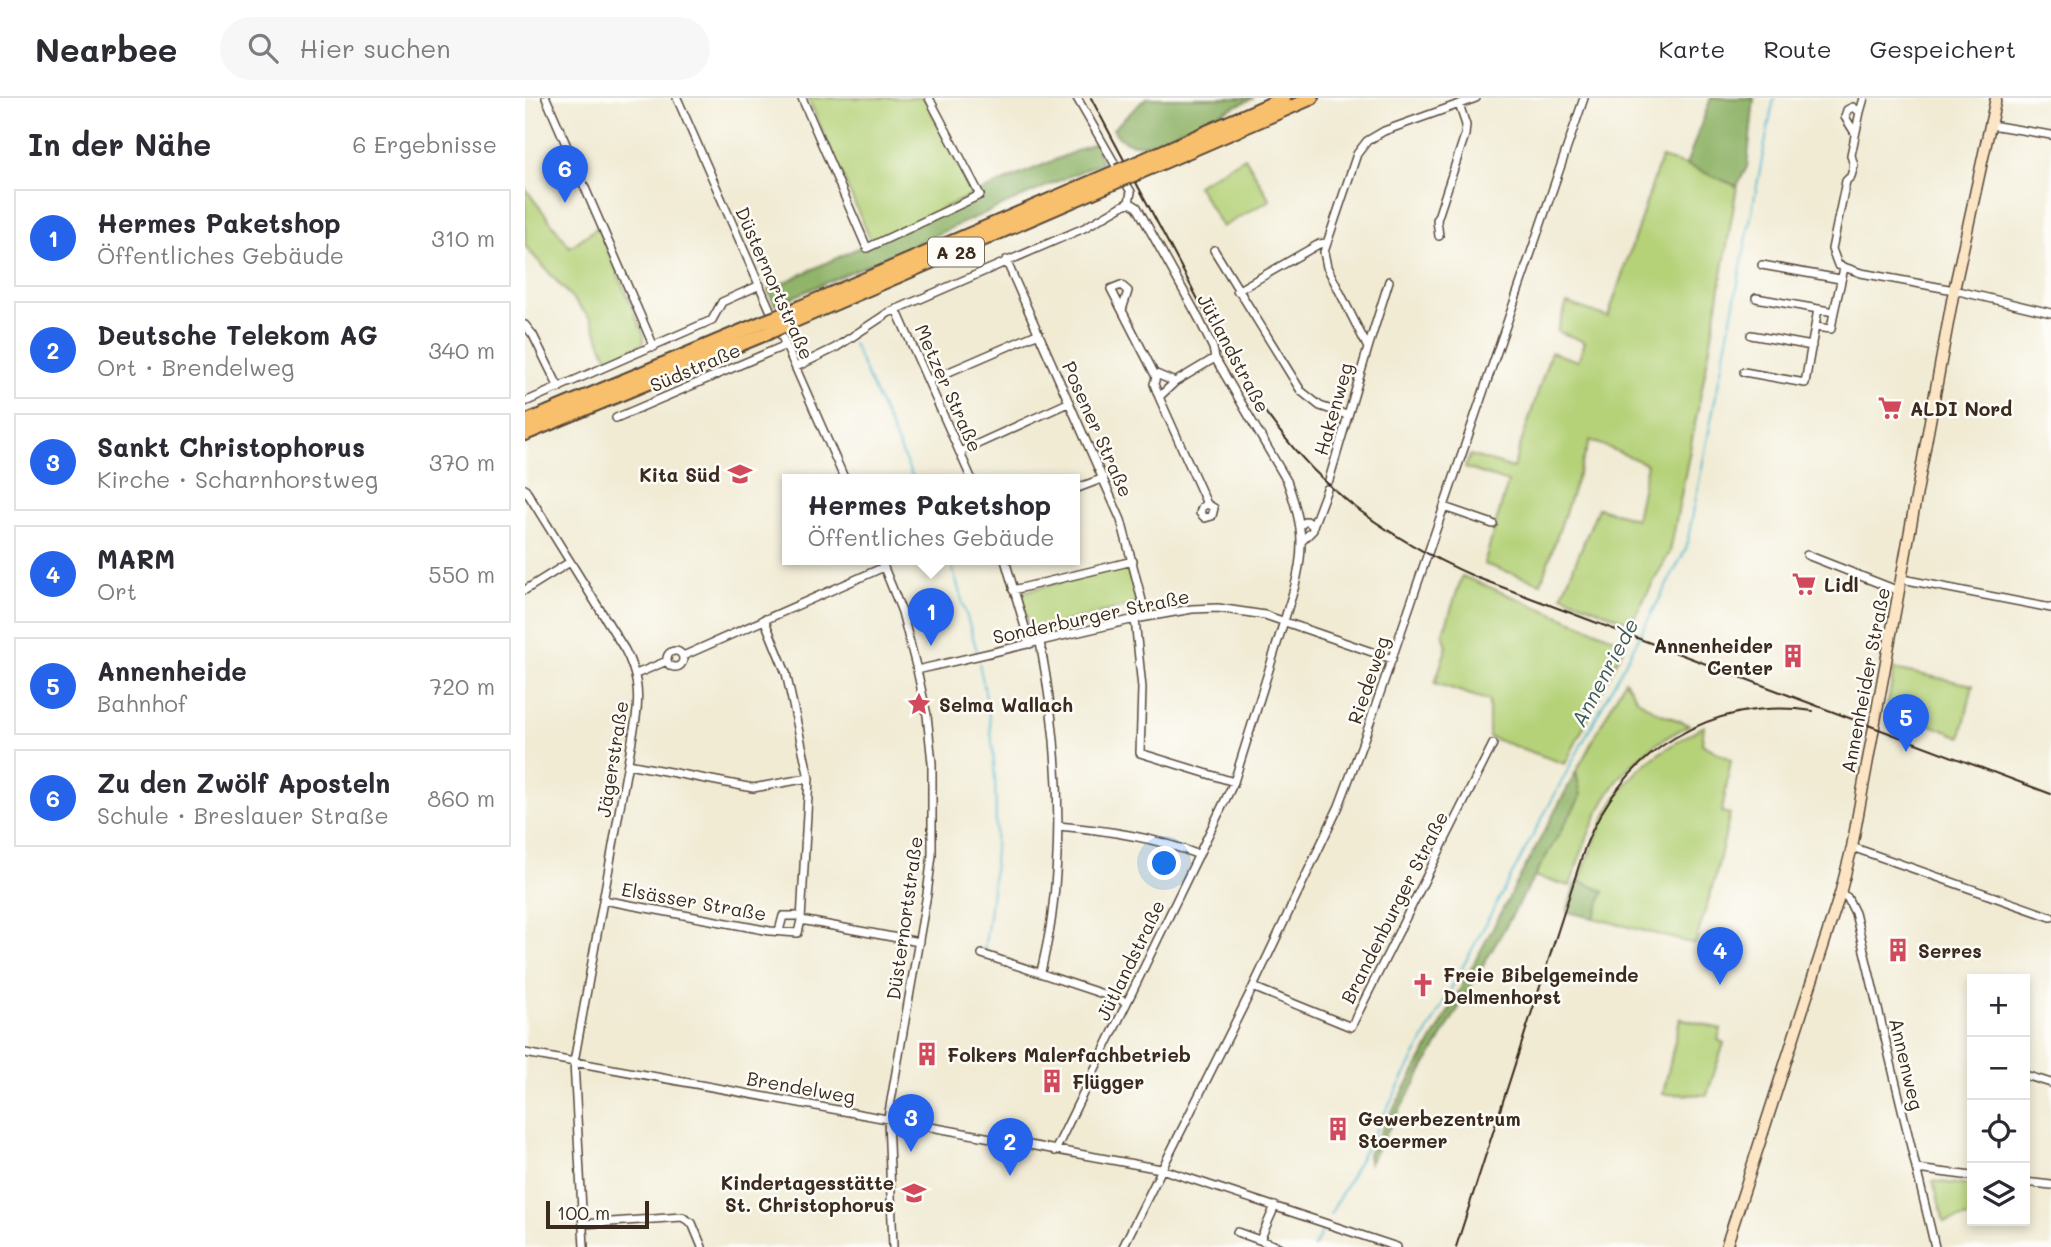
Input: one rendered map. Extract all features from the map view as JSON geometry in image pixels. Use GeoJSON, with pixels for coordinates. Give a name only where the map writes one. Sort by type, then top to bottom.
{"type":"FeatureCollection","features":[{"type":"Feature","properties":{"kind":"highway","name":"A 28"},"geometry":{"type":"LineString","coordinates":[[525,434],[1119,176],[1284,98]]}},
{"type":"Feature","properties":{"kind":"highway","name":"A 28"},"geometry":{"type":"LineString","coordinates":[[1139,167],[1312,98]]}},
{"type":"Feature","properties":{"kind":"highway","name":"A 28"},"geometry":{"type":"LineString","coordinates":[[525,422],[766,328]]}},
{"type":"Feature","properties":{"kind":"street"},"geometry":{"type":"LineString","coordinates":[[547,98],[654,347]]}},
{"type":"Feature","properties":{"kind":"street","name":"Düsternortstraße"},"geometry":{"type":"LineString","coordinates":[[677,98],[842,474]]}},
{"type":"Feature","properties":{"kind":"street"},"geometry":{"type":"LineString","coordinates":[[802,98],[867,248],[980,195],[929,98]]}},
{"type":"Feature","properties":{"kind":"street","name":"Jütlandstraße"},"geometry":{"type":"LineString","coordinates":[[1055,1151],[1234,782],[1299,573],[1301,542],[1295,499],[1287,481],[1215,358],[1197,315],[1137,207],[1129,202],[1131,192],[1077,98]]}},
{"type":"Feature","properties":{"kind":"street","name":"Hakenweg"},"geometry":{"type":"LineString","coordinates":[[1368,348],[1327,267],[1324,253],[1357,154],[1367,141],[1384,131],[1476,98]]}},
{"type":"Feature","properties":{"kind":"street","name":"Riedeweg"},"geometry":{"type":"LineString","coordinates":[[1123,1247],[1253,987],[1339,806],[1584,98]]}},
{"type":"Feature","properties":{"kind":"street"},"geometry":{"type":"LineString","coordinates":[[1864,98],[1851,155],[1854,166],[1846,181],[1832,249],[1834,260],[1844,268],[2051,313]]}},
{"type":"Feature","properties":{"kind":"street","name":"Annenheider Straße"},"geometry":{"type":"LineString","coordinates":[[1726,1247],[1840,894],[1852,847],[1954,290],[1995,103],[2003,98]]}},
{"type":"Feature","properties":{"kind":"street"},"geometry":{"type":"LineString","coordinates":[[1439,236],[1437,220],[1465,135],[1466,124],[1459,104]]}},
{"type":"Feature","properties":{"kind":"street"},"geometry":{"type":"LineString","coordinates":[[1856,133],[1845,117],[1847,110],[1853,107],[1860,112]]}},
{"type":"Feature","properties":{"kind":"street"},"geometry":{"type":"LineString","coordinates":[[1991,125],[2051,135]]}},
{"type":"Feature","properties":{"kind":"street"},"geometry":{"type":"LineString","coordinates":[[796,367],[835,348],[897,309],[1084,228],[1129,202]]}},
{"type":"Feature","properties":{"kind":"street"},"geometry":{"type":"LineString","coordinates":[[1237,290],[1319,244],[1326,243]]}},
{"type":"Feature","properties":{"kind":"street"},"geometry":{"type":"LineString","coordinates":[[1214,250],[1301,391],[1320,406],[1347,415]]}},
{"type":"Feature","properties":{"kind":"street","name":"Posener Straße"},"geometry":{"type":"LineString","coordinates":[[1006,260],[1121,520],[1146,617]]}},
{"type":"Feature","properties":{"kind":"street"},"geometry":{"type":"LineString","coordinates":[[1762,265],[1840,279]]}},
{"type":"Feature","properties":{"kind":"street"},"geometry":{"type":"LineString","coordinates":[[1815,327],[1831,329],[1844,268]]}},
{"type":"Feature","properties":{"kind":"street","name":"Hakenweg"},"geometry":{"type":"LineString","coordinates":[[1329,480],[1389,281]]}},
{"type":"Feature","properties":{"kind":"street"},"geometry":{"type":"LineString","coordinates":[[525,402],[712,320],[722,302],[760,285]]}},
{"type":"Feature","properties":{"kind":"street"},"geometry":{"type":"LineString","coordinates":[[1756,298],[1834,312]]}},
{"type":"Feature","properties":{"kind":"street","name":"Metzer Straße"},"geometry":{"type":"LineString","coordinates":[[897,309],[969,474]]}},
{"type":"Feature","properties":{"kind":"street"},"geometry":{"type":"LineString","coordinates":[[1744,372],[1805,383],[1818,309]]}},
{"type":"Feature","properties":{"kind":"street"},"geometry":{"type":"LineString","coordinates":[[1122,310],[1156,377],[1154,384],[1207,504]]}},
{"type":"Feature","properties":{"kind":"street"},"geometry":{"type":"LineString","coordinates":[[525,325],[533,335],[559,388]]}},
{"type":"Feature","properties":{"kind":"street"},"geometry":{"type":"LineString","coordinates":[[928,381],[1039,333]]}},
{"type":"Feature","properties":{"kind":"street"},"geometry":{"type":"LineString","coordinates":[[1751,335],[1812,346]]}},
{"type":"Feature","properties":{"kind":"street","name":"Südstraße"},"geometry":{"type":"LineString","coordinates":[[616,418],[786,345]]}},
{"type":"Feature","properties":{"kind":"street"},"geometry":{"type":"LineString","coordinates":[[1160,397],[1175,382],[1215,358]]}},
{"type":"Feature","properties":{"kind":"street"},"geometry":{"type":"LineString","coordinates":[[1154,373],[1175,382]]}},
{"type":"Feature","properties":{"kind":"street"},"geometry":{"type":"LineString","coordinates":[[960,453],[1070,402]]}},
{"type":"Feature","properties":{"kind":"street"},"geometry":{"type":"LineString","coordinates":[[1080,487],[1104,478]]}},
{"type":"Feature","properties":{"kind":"street"},"geometry":{"type":"LineString","coordinates":[[1301,542],[1313,530],[1327,489]]}},
{"type":"Feature","properties":{"kind":"street","name":"Jägerstraße"},"geometry":{"type":"LineString","coordinates":[[525,490],[625,650],[636,674],[638,704],[574,1062],[584,1247]]}},
{"type":"Feature","properties":{"kind":"street"},"geometry":{"type":"LineString","coordinates":[[1444,507],[1493,524]]}},
{"type":"Feature","properties":{"kind":"street"},"geometry":{"type":"LineString","coordinates":[[1300,526],[1307,521],[1313,526]]}},
{"type":"Feature","properties":{"kind":"street"},"geometry":{"type":"LineString","coordinates":[[1807,555],[1899,591]]}},
{"type":"Feature","properties":{"kind":"street"},"geometry":{"type":"LineString","coordinates":[[1013,590],[1133,561]]}},
{"type":"Feature","properties":{"kind":"street"},"geometry":{"type":"LineString","coordinates":[[525,590],[570,562]]}},
{"type":"Feature","properties":{"kind":"street"},"geometry":{"type":"LineString","coordinates":[[636,674],[667,661],[669,654],[674,651],[683,656],[881,565]]}},
{"type":"Feature","properties":{"kind":"street","name":"Düsternortstraße"},"geometry":{"type":"LineString","coordinates":[[883,565],[902,612],[917,670],[927,715],[932,776],[932,855],[888,1118],[893,1247]]}},
{"type":"Feature","properties":{"kind":"street"},"geometry":{"type":"LineString","coordinates":[[1006,565],[1030,644]]}},
{"type":"Feature","properties":{"kind":"street"},"geometry":{"type":"LineString","coordinates":[[1902,579],[2051,608]]}},
{"type":"Feature","properties":{"kind":"street","name":"Sonderburger Straße"},"geometry":{"type":"LineString","coordinates":[[917,670],[1192,608],[1218,608],[1265,615],[1392,659]]}},
{"type":"Feature","properties":{"kind":"street"},"geometry":{"type":"LineString","coordinates":[[764,619],[786,673],[809,778],[801,918],[919,942]]}},
{"type":"Feature","properties":{"kind":"street"},"geometry":{"type":"LineString","coordinates":[[1135,619],[1142,688],[1140,753],[1234,782]]}},
{"type":"Feature","properties":{"kind":"street"},"geometry":{"type":"LineString","coordinates":[[1040,642],[1058,762],[1058,826],[1052,915],[1041,972]]}},
{"type":"Feature","properties":{"kind":"street","name":"Brandenburger Straße"},"geometry":{"type":"LineString","coordinates":[[1253,987],[1351,1027],[1493,744]]}},
{"type":"Feature","properties":{"kind":"street"},"geometry":{"type":"LineString","coordinates":[[628,764],[753,788],[809,778]]}},
{"type":"Feature","properties":{"kind":"street"},"geometry":{"type":"LineString","coordinates":[[1058,826],[1099,830],[1157,841],[1199,855]]}},
{"type":"Feature","properties":{"kind":"street"},"geometry":{"type":"LineString","coordinates":[[1852,847],[2051,917]]}},
{"type":"Feature","properties":{"kind":"street","name":"Annenweg"},"geometry":{"type":"LineString","coordinates":[[1840,894],[1847,897],[1855,913],[1935,1247]]}},
{"type":"Feature","properties":{"kind":"street","name":"Elsässer Straße"},"geometry":{"type":"LineString","coordinates":[[603,900],[779,931],[797,933],[801,918],[783,916],[779,931]]}},
{"type":"Feature","properties":{"kind":"street"},"geometry":{"type":"LineString","coordinates":[[982,954],[1127,1002]]}},
{"type":"Feature","properties":{"kind":"street","name":"Brendelweg"},"geometry":{"type":"LineString","coordinates":[[525,1053],[1161,1169],[1397,1247]]}},
{"type":"Feature","properties":{"kind":"street"},"geometry":{"type":"LineString","coordinates":[[2030,1077],[2051,1083]]}},
{"type":"Feature","properties":{"kind":"street"},"geometry":{"type":"LineString","coordinates":[[1916,1169],[1967,1175]]}},
{"type":"Feature","properties":{"kind":"street"},"geometry":{"type":"LineString","coordinates":[[2030,1183],[2051,1185]]}},
{"type":"Feature","properties":{"kind":"street"},"geometry":{"type":"LineString","coordinates":[[1260,1240],[1275,1206]]}},
{"type":"Feature","properties":{"kind":"street"},"geometry":{"type":"LineString","coordinates":[[583,1224],[682,1217],[692,1223],[702,1247]]}},
{"type":"Feature","properties":{"kind":"street"},"geometry":{"type":"LineString","coordinates":[[1237,1232],[1279,1247]]}},
{"type":"Feature","properties":{"kind":"green space"},"geometry":{"type":"Polygon","coordinates":[[[808,98],[924,98],[974,194],[871,241],[808,98]]]}},
{"type":"Feature","properties":{"kind":"green space"},"geometry":{"type":"Polygon","coordinates":[[[1146,98],[1254,98],[1148,144],[1124,141],[1113,129],[1146,98]]]}},
{"type":"Feature","properties":{"kind":"green space"},"geometry":{"type":"Polygon","coordinates":[[[1711,98],[1754,98],[1747,167],[1737,186],[1686,165],[1711,98]]]}},
{"type":"Feature","properties":{"kind":"green space"},"geometry":{"type":"Polygon","coordinates":[[[1095,143],[1102,162],[775,305],[768,290],[974,194],[1095,143]]]}},
{"type":"Feature","properties":{"kind":"green space"},"geometry":{"type":"Polygon","coordinates":[[[1245,157],[1270,200],[1222,227],[1197,185],[1245,157]]]}},
{"type":"Feature","properties":{"kind":"green space"},"geometry":{"type":"Polygon","coordinates":[[[1661,158],[1737,186],[1710,347],[1670,552],[1631,623],[1562,595],[1598,508],[1636,519],[1647,464],[1590,440],[1541,583],[1484,564],[1508,482],[1465,468],[1470,455],[1513,468],[1551,352],[1578,361],[1585,342],[1557,331],[1567,303],[1608,317],[1661,158]]]}},
{"type":"Feature","properties":{"kind":"green space"},"geometry":{"type":"Polygon","coordinates":[[[525,188],[570,247],[598,227],[644,335],[643,344],[608,359],[591,319],[525,246],[525,188]]]}},
{"type":"Feature","properties":{"kind":"green space"},"geometry":{"type":"Polygon","coordinates":[[[1127,565],[1137,604],[1030,630],[1019,593],[1127,565]]]}},
{"type":"Feature","properties":{"kind":"green space"},"geometry":{"type":"Polygon","coordinates":[[[1462,576],[1626,643],[1565,764],[1489,737],[1489,701],[1435,683],[1447,646],[1443,634],[1462,576]]]}},
{"type":"Feature","properties":{"kind":"green space"},"geometry":{"type":"Polygon","coordinates":[[[1894,669],[1973,685],[1961,737],[1887,708],[1894,669]]]}},
{"type":"Feature","properties":{"kind":"green space"},"geometry":{"type":"Polygon","coordinates":[[[1625,680],[1638,700],[1657,712],[1689,725],[1652,747],[1622,775],[1591,828],[1570,886],[1532,876],[1581,796],[1576,772],[1625,680]]]}},
{"type":"Feature","properties":{"kind":"green space"},"geometry":{"type":"Polygon","coordinates":[[[1704,726],[1702,744],[1731,760],[1722,812],[1730,814],[1715,878],[1695,944],[1594,918],[1604,891],[1579,881],[1616,798],[1639,770],[1653,758],[1704,726]]]}},
{"type":"Feature","properties":{"kind":"green space"},"geometry":{"type":"Polygon","coordinates":[[[1576,772],[1581,796],[1369,1163],[1368,1154],[1441,1025],[1576,772]]]}},
{"type":"Feature","properties":{"kind":"green space"},"geometry":{"type":"Polygon","coordinates":[[[1579,881],[1604,891],[1594,918],[1567,912],[1574,888],[1579,881]]]}},
{"type":"Feature","properties":{"kind":"green space"},"geometry":{"type":"Polygon","coordinates":[[[1680,1018],[1721,1029],[1718,1040],[1724,1043],[1707,1095],[1663,1094],[1680,1018]]]}},
{"type":"Feature","properties":{"kind":"green space"},"geometry":{"type":"Polygon","coordinates":[[[1933,1181],[1967,1185],[1967,1217],[1944,1222],[1933,1181]]]}},
{"type":"Feature","properties":{"kind":"waterway","name":"Annenriede"},"geometry":{"type":"LineString","coordinates":[[1330,1215],[1686,549],[1774,98]]}},
{"type":"Feature","properties":{"kind":"waterway"},"geometry":{"type":"LineString","coordinates":[[853,344],[911,474]]}},
{"type":"Feature","properties":{"kind":"waterway"},"geometry":{"type":"LineString","coordinates":[[951,565],[977,651]]}},
{"type":"Feature","properties":{"kind":"waterway"},"geometry":{"type":"LineString","coordinates":[[979,663],[991,734],[996,806],[993,878],[984,950]]}},
{"type":"Feature","properties":{"kind":"waterway","name":"Annenriede"},"geometry":{"type":"LineString","coordinates":[[1314,1247],[1323,1230]]}},
{"type":"Feature","properties":{"kind":"railway"},"geometry":{"type":"LineString","coordinates":[[1091,98],[1228,355],[1264,411],[1306,462],[1364,514],[1419,549],[1478,578],[2051,794]]}},
{"type":"Feature","properties":{"kind":"railway"},"geometry":{"type":"LineString","coordinates":[[1456,1247],[1585,847],[1601,813],[1622,784],[1647,758],[1675,738],[1706,722],[1740,713],[1775,709],[1813,711]]}},
{"type":"Feature","properties":{"kind":"place","name":"Zu den Zwölf Aposteln"},"geometry":{"type":"Point","coordinates":[565,203]}},
{"type":"Feature","properties":{"kind":"place","name":"ALDI Nord"},"geometry":{"type":"Point","coordinates":[1890,408]}},
{"type":"Feature","properties":{"kind":"place","name":"Kita Süd"},"geometry":{"type":"Point","coordinates":[740,474]}},
{"type":"Feature","properties":{"kind":"place","name":"Lidl"},"geometry":{"type":"Point","coordinates":[1804,584]}},
{"type":"Feature","properties":{"kind":"place","name":"Hermes Paketshop"},"geometry":{"type":"Point","coordinates":[931,646]}},
{"type":"Feature","properties":{"kind":"place","name":"Annenheider Center"},"geometry":{"type":"Point","coordinates":[1793,656]}},
{"type":"Feature","properties":{"kind":"place","name":"Selma Wallach"},"geometry":{"type":"Point","coordinates":[919,704]}},
{"type":"Feature","properties":{"kind":"place","name":"Annenheide"},"geometry":{"type":"Point","coordinates":[1906,752]}},
{"type":"Feature","properties":{"kind":"place","name":"Serres"},"geometry":{"type":"Point","coordinates":[1898,950]}},
{"type":"Feature","properties":{"kind":"place","name":"Freie Bibelgemeinde Delmenhorst"},"geometry":{"type":"Point","coordinates":[1423,985]}},
{"type":"Feature","properties":{"kind":"place","name":"MARM"},"geometry":{"type":"Point","coordinates":[1720,985]}},
{"type":"Feature","properties":{"kind":"place","name":"Folkers Malerfachbetrieb"},"geometry":{"type":"Point","coordinates":[927,1054]}},
{"type":"Feature","properties":{"kind":"place","name":"Flügger"},"geometry":{"type":"Point","coordinates":[1052,1081]}},
{"type":"Feature","properties":{"kind":"place","name":"Gewerbezentrum Stoermer"},"geometry":{"type":"Point","coordinates":[1338,1129]}},
{"type":"Feature","properties":{"kind":"place","name":"Sankt Christophorus"},"geometry":{"type":"Point","coordinates":[911,1152]}},
{"type":"Feature","properties":{"kind":"place","name":"Deutsche Telekom AG"},"geometry":{"type":"Point","coordinates":[1010,1176]}},
{"type":"Feature","properties":{"kind":"place","name":"Kindertagesstätte St. Christophorus"},"geometry":{"type":"Point","coordinates":[914,1193]}}]}
